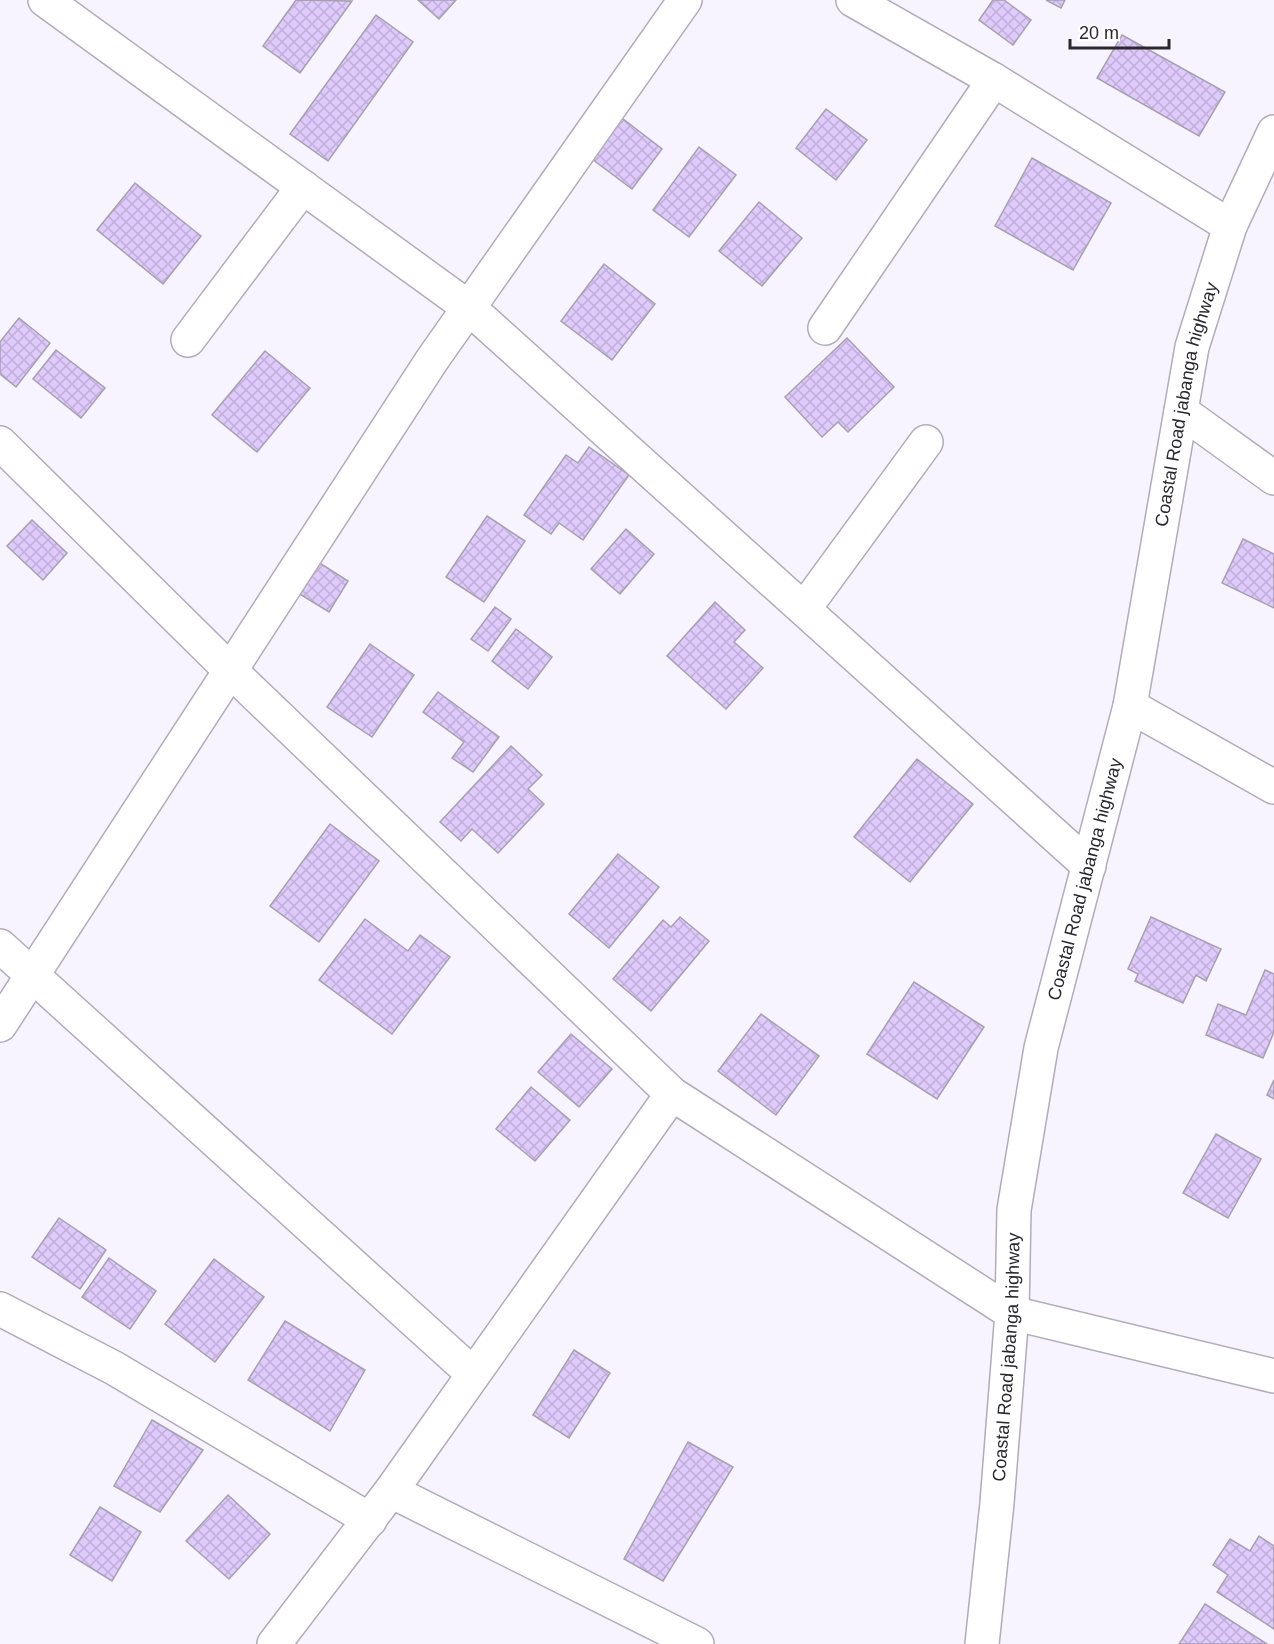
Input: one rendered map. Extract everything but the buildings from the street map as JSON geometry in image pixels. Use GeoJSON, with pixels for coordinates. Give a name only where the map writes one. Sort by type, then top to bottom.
{"type":"FeatureCollection","features":[{"type":"Feature","properties":{"kind":"street"},"geometry":{"type":"LineString","coordinates":[[45,0],[468,307],[1089,866]]}},
{"type":"Feature","properties":{"kind":"street"},"geometry":{"type":"LineString","coordinates":[[0,1025],[468,307],[685,0]]}},
{"type":"Feature","properties":{"kind":"street"},"geometry":{"type":"LineString","coordinates":[[853,0],[994,80],[1230,226]]}},
{"type":"Feature","properties":{"kind":"street"},"geometry":{"type":"LineString","coordinates":[[825,327],[994,80]]}},
{"type":"Feature","properties":{"kind":"street","name":"Coastal Road jabanga highway"},"geometry":{"type":"LineString","coordinates":[[982,1644],[997,1503],[1012,1313],[1014,1210],[1041,1048],[1131,706],[1192,347],[1230,226],[1274,132]]}},
{"type":"Feature","properties":{"kind":"street"},"geometry":{"type":"LineString","coordinates":[[188,340],[303,187]]}},
{"type":"Feature","properties":{"kind":"street"},"geometry":{"type":"LineString","coordinates":[[1181,411],[1274,478]]}},
{"type":"Feature","properties":{"kind":"street"},"geometry":{"type":"LineString","coordinates":[[804,609],[926,442]]}},
{"type":"Feature","properties":{"kind":"street"},"geometry":{"type":"LineString","coordinates":[[0,443],[232,672],[672,1094],[1012,1313],[1274,1376]]}},
{"type":"Feature","properties":{"kind":"street"},"geometry":{"type":"LineString","coordinates":[[1131,706],[1274,787]]}},
{"type":"Feature","properties":{"kind":"street"},"geometry":{"type":"LineString","coordinates":[[0,946],[472,1374]]}},
{"type":"Feature","properties":{"kind":"street"},"geometry":{"type":"LineString","coordinates":[[274,1644],[391,1491],[672,1094]]}},
{"type":"Feature","properties":{"kind":"street"},"geometry":{"type":"LineString","coordinates":[[0,1309],[114,1368],[370,1520]]}},
{"type":"Feature","properties":{"kind":"street"},"geometry":{"type":"LineString","coordinates":[[391,1491],[697,1644]]}}]}
